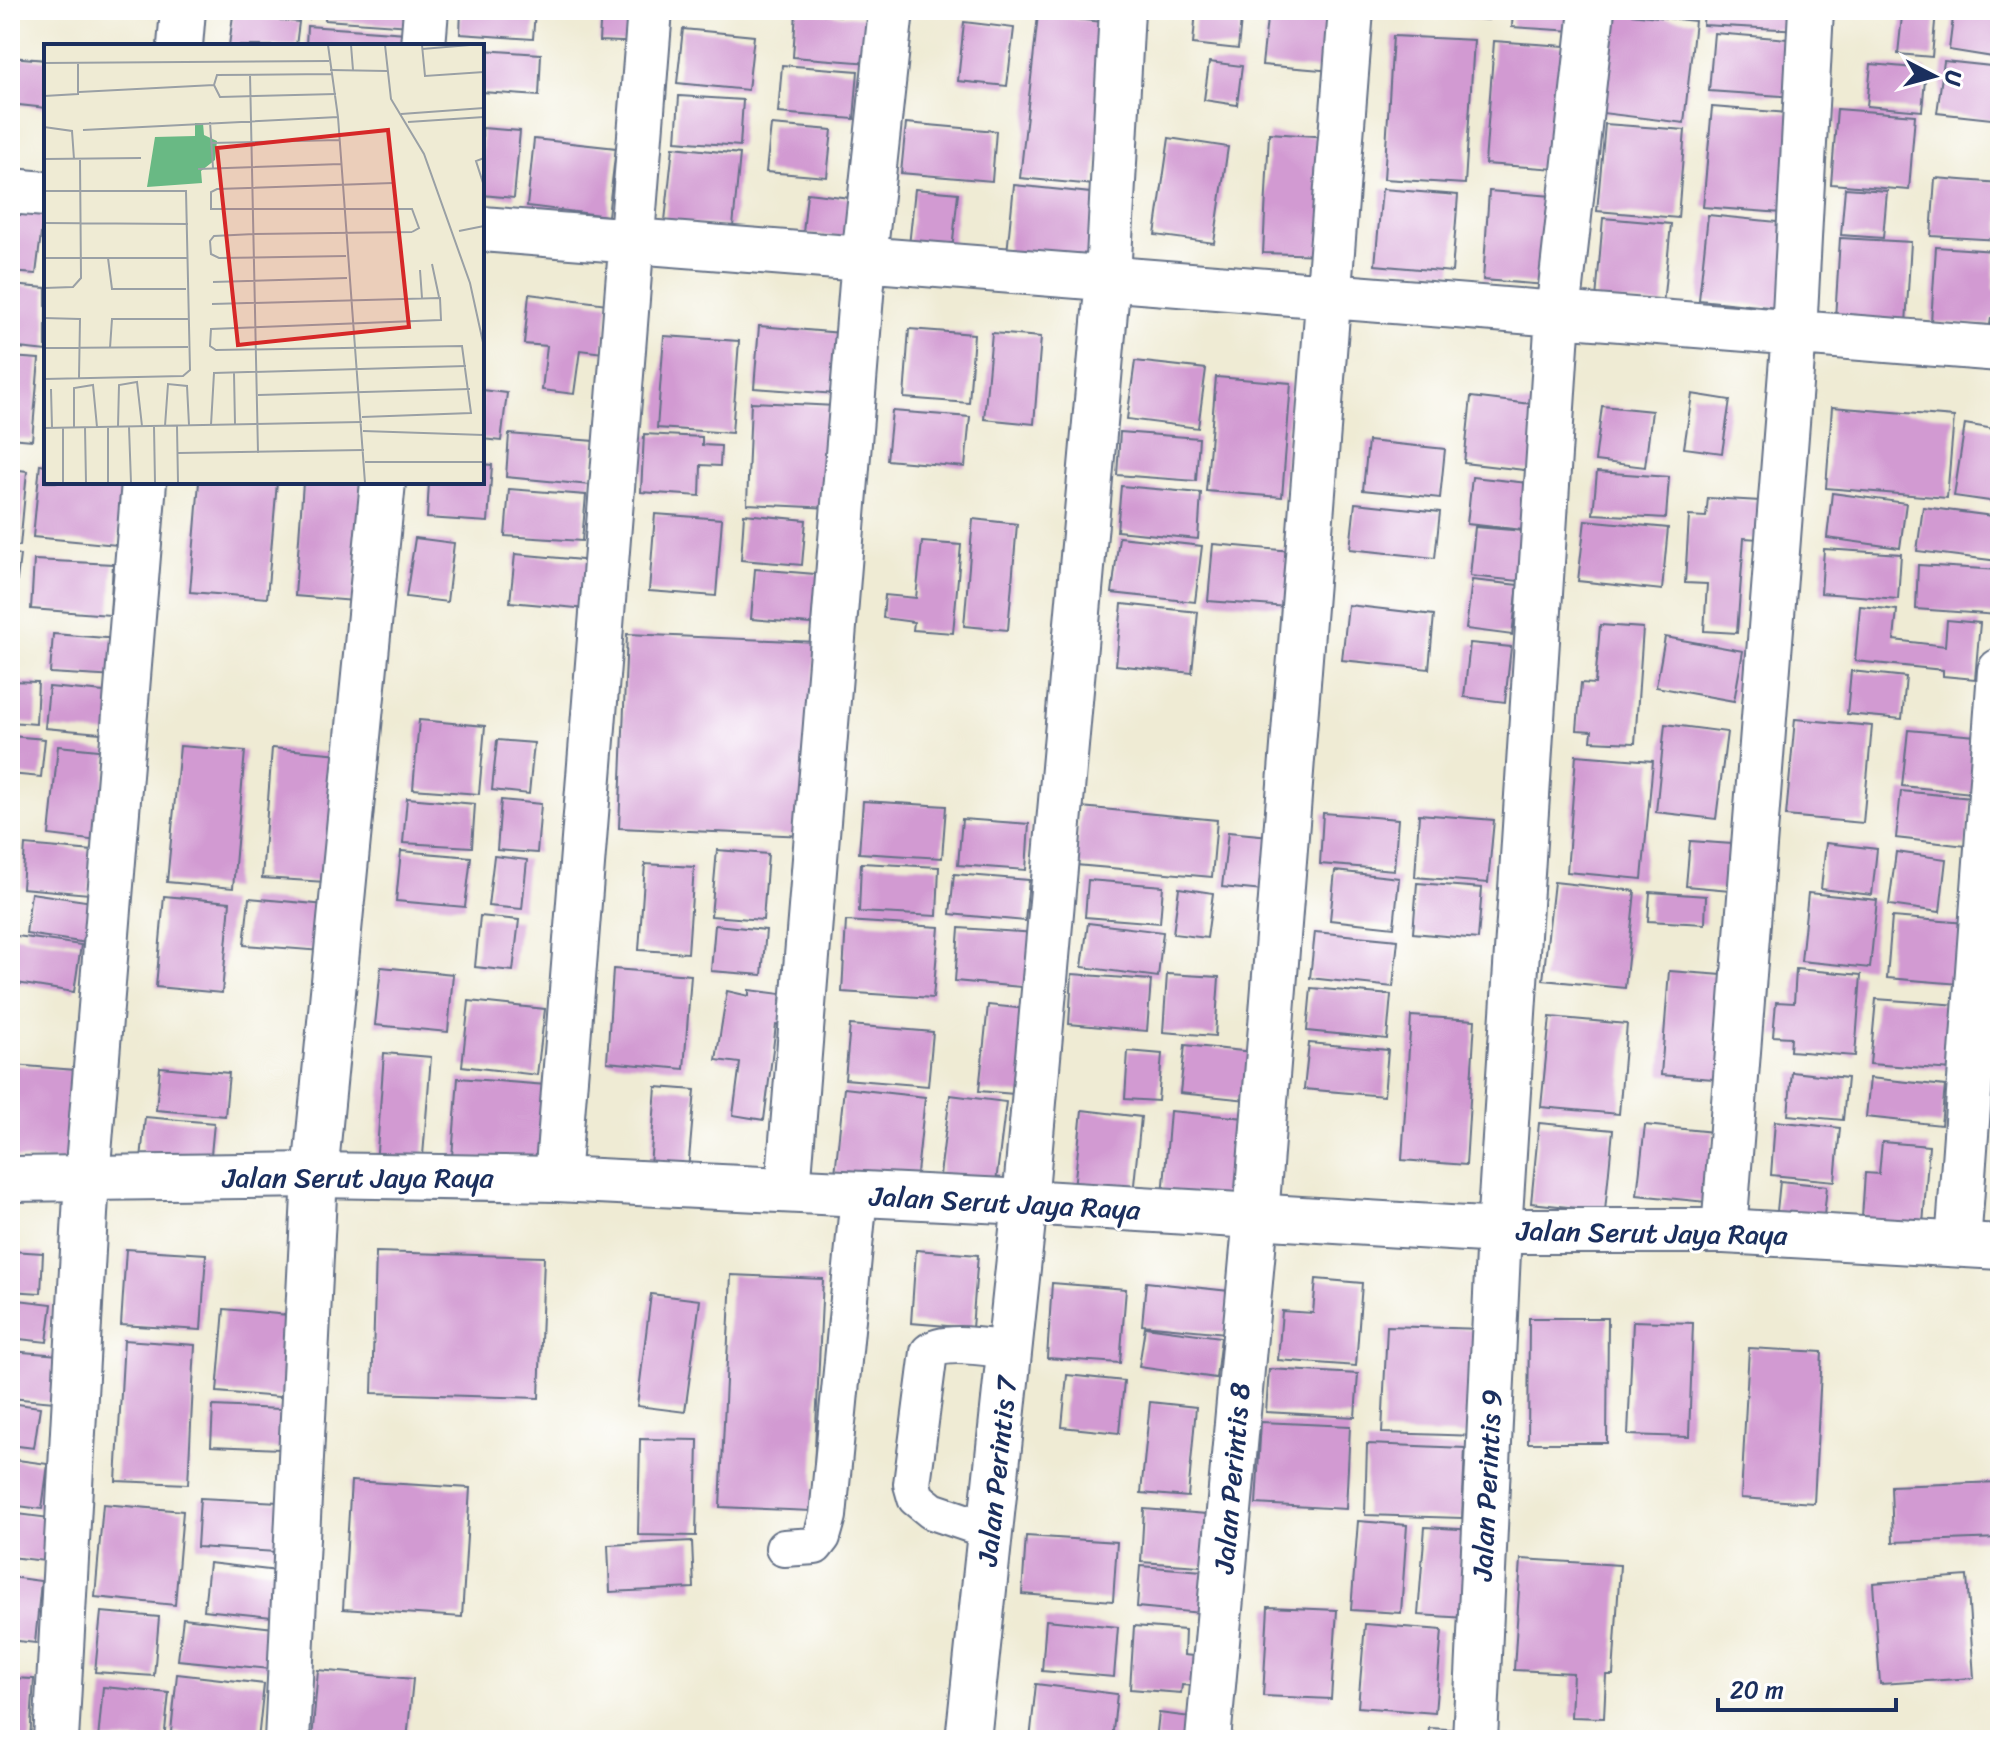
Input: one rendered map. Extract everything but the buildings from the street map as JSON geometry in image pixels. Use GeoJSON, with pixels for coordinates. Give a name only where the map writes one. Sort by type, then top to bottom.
{"type":"FeatureCollection","features":[{"type":"Feature","properties":{"kind":"street"},"geometry":{"type":"LineString","coordinates":[[180,44],[183,10]]}},
{"type":"Feature","properties":{"kind":"street"},"geometry":{"type":"LineString","coordinates":[[423,44],[426,10]]}},
{"type":"Feature","properties":{"kind":"street"},"geometry":{"type":"LineString","coordinates":[[557,1179],[650,10]]}},
{"type":"Feature","properties":{"kind":"street"},"geometry":{"type":"LineString","coordinates":[[788,1189],[864,259],[891,10]]}},
{"type":"Feature","properties":{"kind":"street","name":"Jalan Perintis 7"},"geometry":{"type":"LineString","coordinates":[[968,1740],[1025,1202],[1108,278],[1122,10]]}},
{"type":"Feature","properties":{"kind":"street","name":"Jalan Perintis 8"},"geometry":{"type":"LineString","coordinates":[[1208,1740],[1256,1216],[1351,10]]}},
{"type":"Feature","properties":{"kind":"street","name":"Jalan Perintis 9"},"geometry":{"type":"LineString","coordinates":[[1475,1740],[1499,1231],[1558,314],[1592,10]]}},
{"type":"Feature","properties":{"kind":"street"},"geometry":{"type":"LineString","coordinates":[[1724,1231],[1794,333],[1811,10]]}},
{"type":"Feature","properties":{"kind":"street"},"geometry":{"type":"LineString","coordinates":[[10,191],[44,194]]}},
{"type":"Feature","properties":{"kind":"street"},"geometry":{"type":"LineString","coordinates":[[484,229],[2000,349]]}},
{"type":"Feature","properties":{"kind":"street"},"geometry":{"type":"LineString","coordinates":[[56,1740],[87,1178],[144,484]]}},
{"type":"Feature","properties":{"kind":"street"},"geometry":{"type":"LineString","coordinates":[[287,1740],[315,1175],[383,484]]}},
{"type":"Feature","properties":{"kind":"street"},"geometry":{"type":"LineString","coordinates":[[1979,1245],[2000,671]]}},
{"type":"Feature","properties":{"kind":"street","name":"Jalan Serut Jaya Raya"},"geometry":{"type":"LineString","coordinates":[[10,1179],[315,1175],[557,1179],[1025,1202],[1499,1231],[1724,1231],[1979,1245]]}},
{"type":"Feature","properties":{"kind":"lane"},"geometry":{"type":"LineString","coordinates":[[784,1548],[815,1546],[822,1537],[828,1516],[859,1195]]}},
{"type":"Feature","properties":{"kind":"lane"},"geometry":{"type":"LineString","coordinates":[[991,1531],[932,1511],[916,1498],[912,1484],[929,1352],[948,1345],[1010,1350]]}}]}
